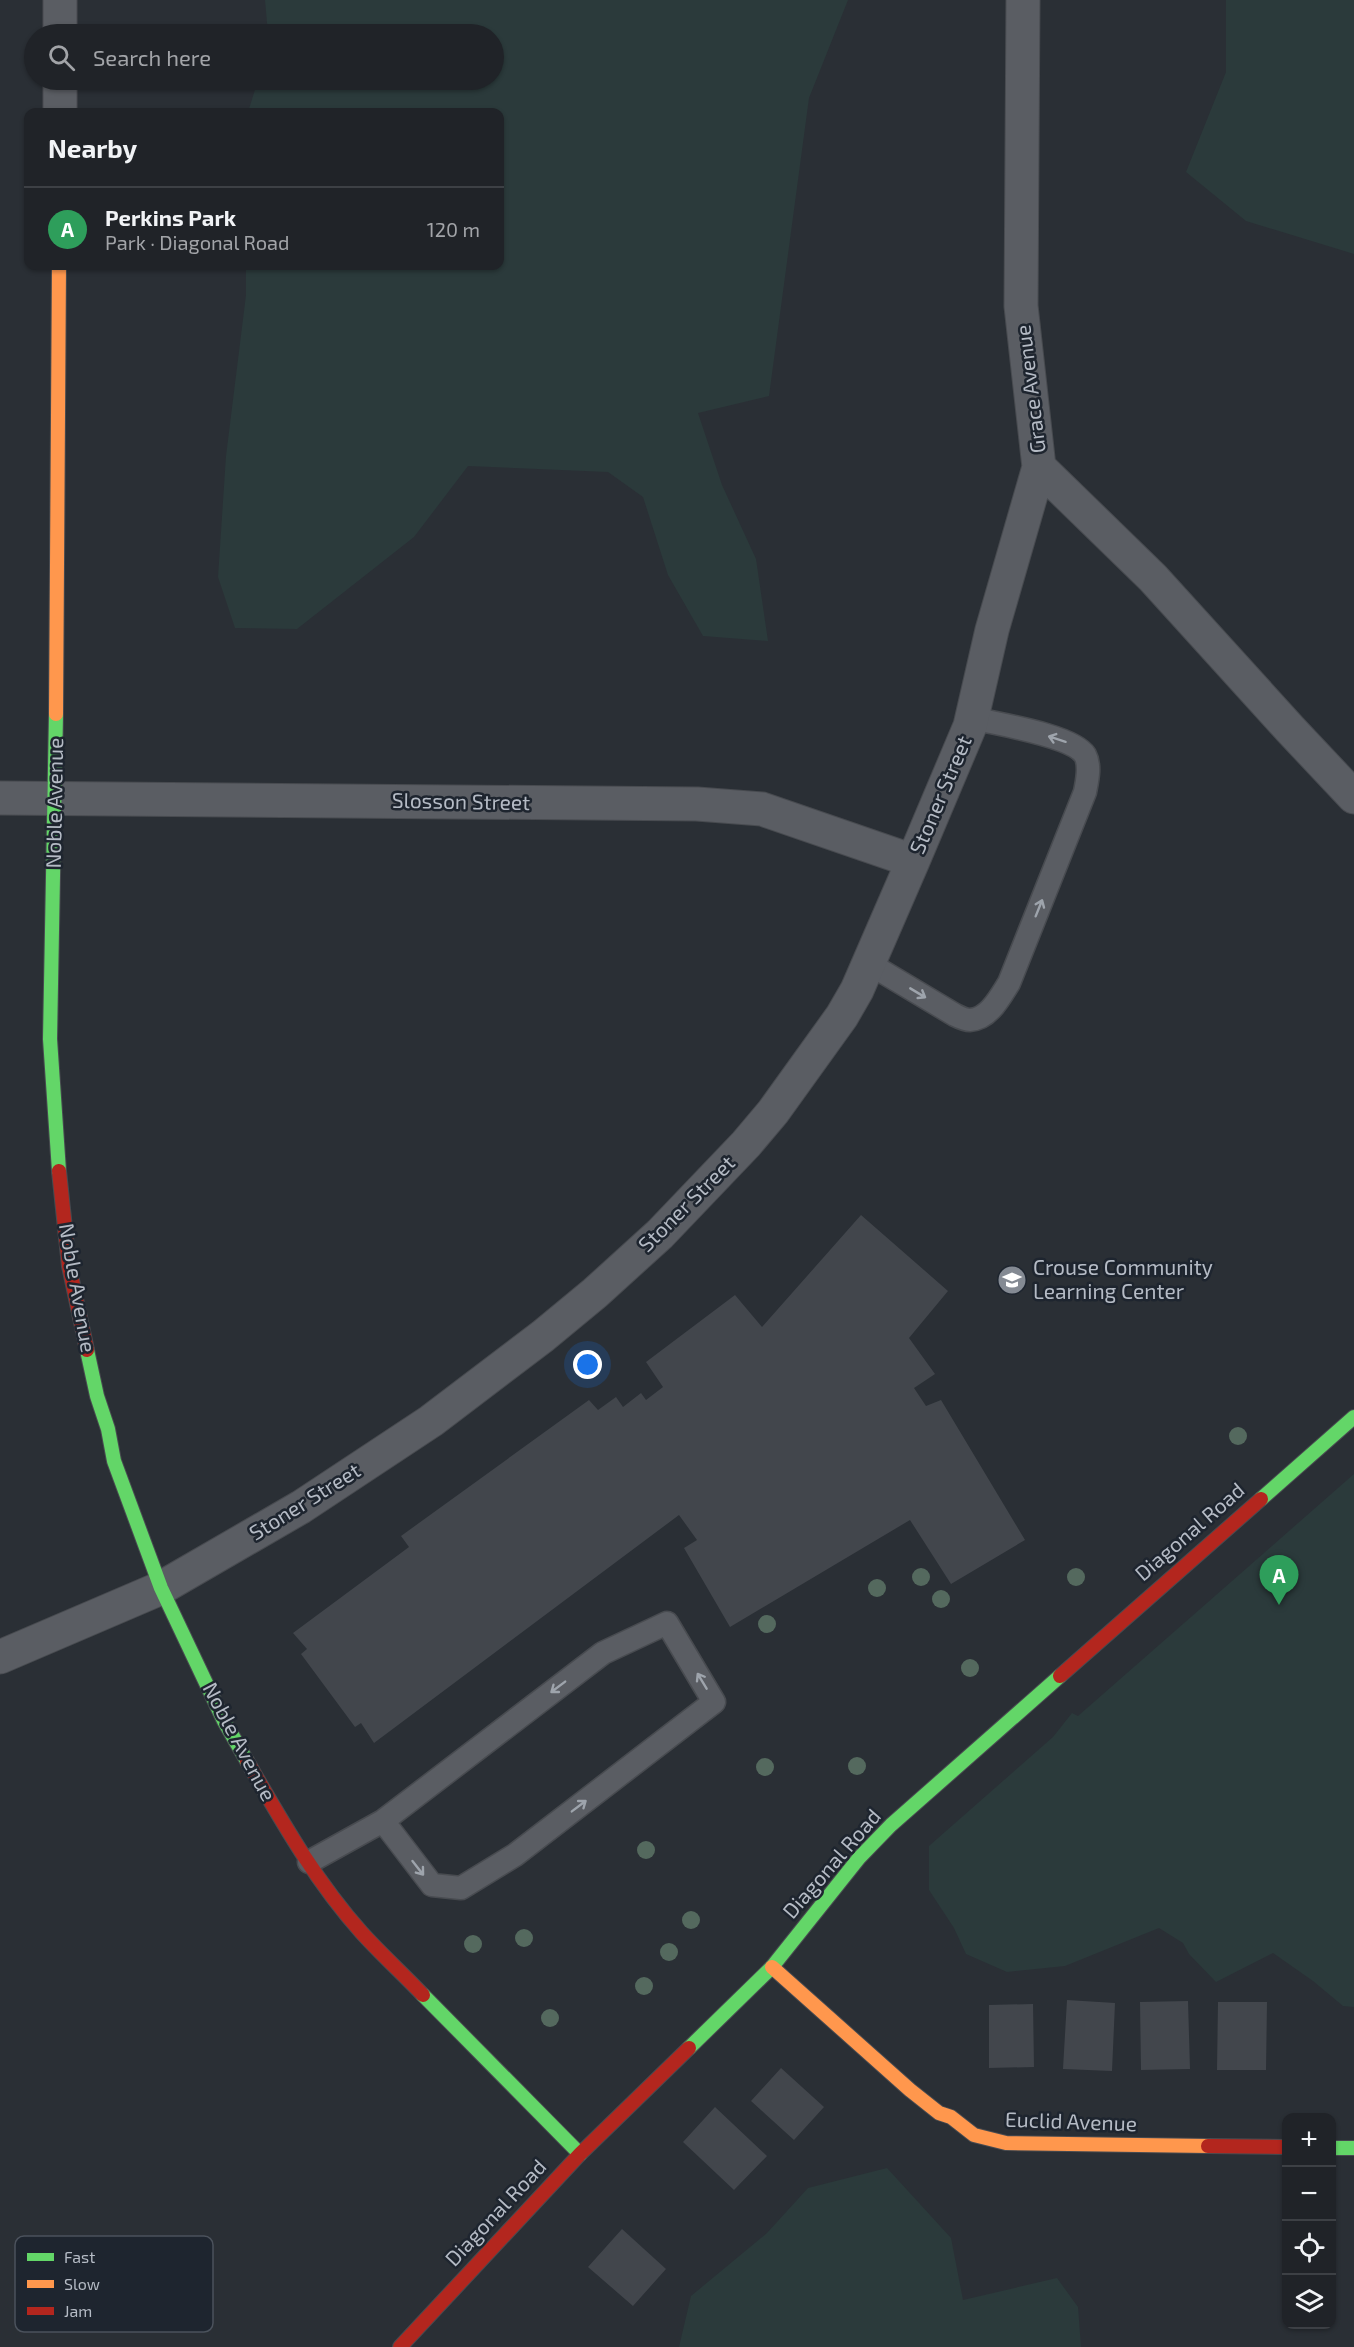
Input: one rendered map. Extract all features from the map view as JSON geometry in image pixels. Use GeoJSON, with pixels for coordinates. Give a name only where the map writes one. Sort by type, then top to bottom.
{"type":"FeatureCollection","features":[{"type":"Feature","properties":{"kind":"street"},"geometry":{"type":"LineString","coordinates":[[60,0],[60,24]]}},
{"type":"Feature","properties":{"kind":"street","name":"Grace Avenue"},"geometry":{"type":"LineString","coordinates":[[1023,0],[1021,306],[1039,466],[1153,578],[1354,797]]}},
{"type":"Feature","properties":{"kind":"street"},"geometry":{"type":"LineString","coordinates":[[60,90],[60,108]]}},
{"type":"Feature","properties":{"kind":"street","name":"Noble Avenue"},"geometry":{"type":"LineString","coordinates":[[59,270],[56,798],[50,1040],[55,1137],[69,1266],[97,1396],[108,1429],[114,1461],[161,1587],[224,1721],[280,1819],[361,1932],[579,2154]]}},
{"type":"Feature","properties":{"kind":"street","name":"Stoner Street"},"geometry":{"type":"LineString","coordinates":[[0,1657],[161,1587],[301,1507],[432,1421],[595,1293],[660,1234],[746,1144],[773,1112],[842,1016],[913,861],[970,726],[992,630],[1039,466]]}},
{"type":"Feature","properties":{"kind":"street","name":"Slosson Street"},"geometry":{"type":"LineString","coordinates":[[0,798],[697,804],[762,809],[913,861]]}},
{"type":"Feature","properties":{"kind":"street","name":"Diagonal Road"},"geometry":{"type":"LineString","coordinates":[[400,2347],[579,2154],[772,1967],[859,1858],[891,1826],[1020,1709],[1354,1417]]}},
{"type":"Feature","properties":{"kind":"street","name":"Euclid Avenue"},"geometry":{"type":"LineString","coordinates":[[772,1967],[910,2090],[974,2135],[1006,2143],[1282,2147]]}},
{"type":"Feature","properties":{"kind":"street"},"geometry":{"type":"LineString","coordinates":[[1336,2148],[1354,2148]]}},
{"type":"Feature","properties":{"kind":"lane"},"geometry":{"type":"LineString","coordinates":[[868,963],[955,1015],[969,1020],[989,1010],[1009,983],[1085,792],[1089,772],[1085,756],[1072,744],[1054,737],[972,718]]}},
{"type":"Feature","properties":{"kind":"lane"},"geometry":{"type":"LineString","coordinates":[[309,1862],[383,1821],[603,1653],[667,1623],[714,1702],[515,1855],[461,1888],[432,1885],[383,1821]]}},
{"type":"Feature","properties":{"kind":"shaded area"},"geometry":{"type":"Polygon","coordinates":[[[265,0],[848,0],[809,98],[769,396],[698,413],[722,485],[756,559],[768,641],[703,636],[668,575],[643,497],[608,472],[468,466],[414,537],[297,629],[235,628],[218,577],[226,456],[246,295],[246,270],[504,270],[504,108],[249,108],[255,90],[504,90],[504,24],[267,24],[265,0]]]}},
{"type":"Feature","properties":{"kind":"shaded area"},"geometry":{"type":"Polygon","coordinates":[[[1226,0],[1354,0],[1354,254],[1246,221],[1186,172],[1226,72],[1226,0]]]}},
{"type":"Feature","properties":{"kind":"shaded area"},"geometry":{"type":"Polygon","coordinates":[[[1354,1474],[1354,2007],[1343,2006],[1313,1981],[1273,1953],[1216,1982],[1189,1954],[1183,1943],[1159,1928],[1065,1966],[1007,1972],[966,1954],[954,1928],[929,1890],[929,1846],[1053,1737],[1072,1713],[1078,1716],[1354,1474]]]}},
{"type":"Feature","properties":{"kind":"shaded area"},"geometry":{"type":"Polygon","coordinates":[[[887,2168],[951,2238],[963,2300],[1057,2278],[1078,2307],[1081,2347],[679,2347],[691,2296],[767,2233],[808,2188],[887,2168]]]}},
{"type":"Feature","properties":{"kind":"building"},"geometry":{"type":"Polygon","coordinates":[[[861,1215],[948,1291],[909,1338],[935,1374],[914,1388],[926,1406],[941,1400],[1025,1540],[951,1584],[910,1520],[730,1627],[684,1548],[697,1540],[679,1515],[374,1743],[361,1723],[355,1727],[301,1654],[307,1649],[293,1633],[409,1547],[401,1536],[589,1400],[598,1410],[616,1397],[623,1407],[641,1393],[646,1400],[663,1387],[646,1362],[735,1295],[762,1327],[861,1215]]]}},
{"type":"Feature","properties":{"kind":"building"},"geometry":{"type":"Polygon","coordinates":[[[1067,2000],[1115,2003],[1112,2071],[1063,2069],[1067,2000]]]}},
{"type":"Feature","properties":{"kind":"building"},"geometry":{"type":"Polygon","coordinates":[[[1188,2001],[1190,2069],[1141,2070],[1140,2002],[1188,2001]]]}},
{"type":"Feature","properties":{"kind":"building"},"geometry":{"type":"Polygon","coordinates":[[[1218,2002],[1267,2002],[1266,2070],[1217,2070],[1218,2002]]]}},
{"type":"Feature","properties":{"kind":"building"},"geometry":{"type":"Polygon","coordinates":[[[1033,2004],[1034,2067],[989,2068],[989,2005],[1033,2004]]]}},
{"type":"Feature","properties":{"kind":"building"},"geometry":{"type":"Polygon","coordinates":[[[781,2068],[824,2107],[794,2140],[751,2101],[781,2068]]]}},
{"type":"Feature","properties":{"kind":"building"},"geometry":{"type":"Polygon","coordinates":[[[715,2107],[767,2156],[734,2190],[683,2142],[715,2107]]]}},
{"type":"Feature","properties":{"kind":"building"},"geometry":{"type":"Polygon","coordinates":[[[622,2229],[666,2269],[633,2306],[588,2267],[622,2229]]]}},
{"type":"Feature","properties":{"kind":"traffic: fast"},"geometry":{"type":"LineString","coordinates":[[56,714],[50,1039],[59,1171]]}},
{"type":"Feature","properties":{"kind":"traffic: fast"},"geometry":{"type":"LineString","coordinates":[[87,1350],[114,1461],[161,1588],[224,1721],[247,1761]]}},
{"type":"Feature","properties":{"kind":"traffic: fast"},"geometry":{"type":"LineString","coordinates":[[1261,1499],[1354,1417]]}},
{"type":"Feature","properties":{"kind":"traffic: fast"},"geometry":{"type":"LineString","coordinates":[[689,2048],[772,1967],[859,1858],[891,1825],[1060,1676]]}},
{"type":"Feature","properties":{"kind":"traffic: fast"},"geometry":{"type":"LineString","coordinates":[[423,1995],[580,2154]]}},
{"type":"Feature","properties":{"kind":"traffic: fast"},"geometry":{"type":"LineString","coordinates":[[1336,2148],[1354,2148]]}},
{"type":"Feature","properties":{"kind":"traffic: slow"},"geometry":{"type":"LineString","coordinates":[[56,714],[59,270]]}},
{"type":"Feature","properties":{"kind":"traffic: slow"},"geometry":{"type":"LineString","coordinates":[[772,1967],[910,2090],[939,2113],[951,2117],[974,2135],[1006,2143],[1208,2146]]}},
{"type":"Feature","properties":{"kind":"traffic: jam"},"geometry":{"type":"LineString","coordinates":[[59,1171],[69,1266],[87,1350]]}},
{"type":"Feature","properties":{"kind":"traffic: jam"},"geometry":{"type":"LineString","coordinates":[[1060,1676],[1261,1499]]}},
{"type":"Feature","properties":{"kind":"traffic: jam"},"geometry":{"type":"LineString","coordinates":[[247,1761],[300,1850],[329,1893],[362,1933],[423,1995]]}},
{"type":"Feature","properties":{"kind":"traffic: jam"},"geometry":{"type":"LineString","coordinates":[[400,2347],[580,2154],[689,2048]]}},
{"type":"Feature","properties":{"kind":"traffic: jam"},"geometry":{"type":"LineString","coordinates":[[1208,2146],[1282,2147]]}},
{"type":"Feature","properties":{"kind":"place","name":"Crouse Community Learning Center"},"geometry":{"type":"Point","coordinates":[1012,1280]}},
{"type":"Feature","properties":{"kind":"place","name":"Perkins Park"},"geometry":{"type":"Point","coordinates":[1279,1605]}}]}
